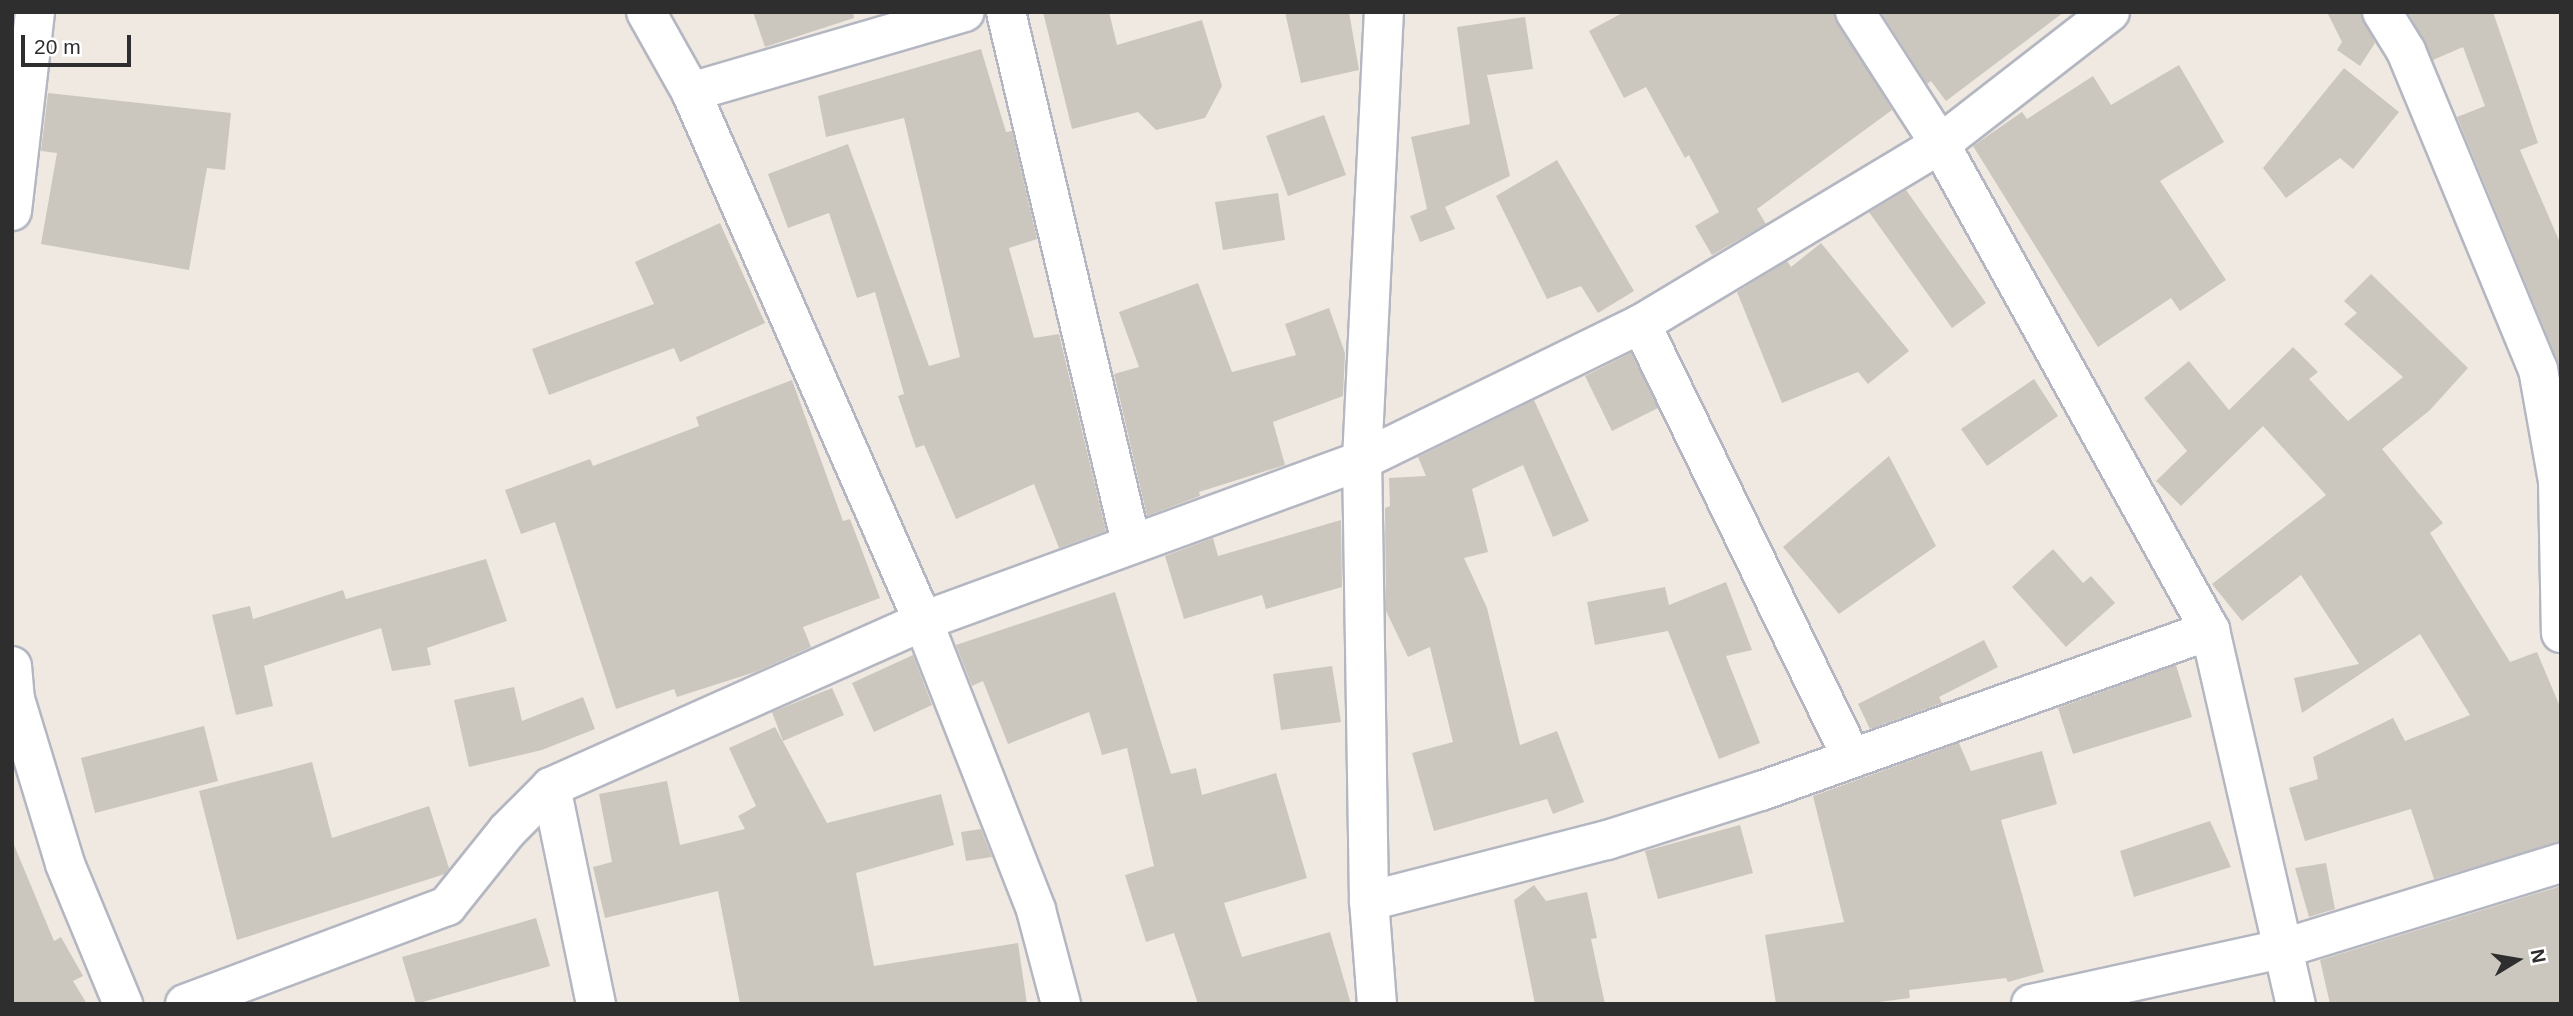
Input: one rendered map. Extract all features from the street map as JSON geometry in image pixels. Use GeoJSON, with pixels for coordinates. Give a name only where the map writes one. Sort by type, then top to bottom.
{"type":"FeatureCollection","features":[{"type":"Feature","properties":{"kind":"street"},"geometry":{"type":"LineString","coordinates":[[12,211],[35,12]]}},
{"type":"Feature","properties":{"kind":"street"},"geometry":{"type":"LineString","coordinates":[[646,12],[691,92],[923,621],[1036,910],[1061,1004]]}},
{"type":"Feature","properties":{"kind":"street"},"geometry":{"type":"LineString","coordinates":[[691,92],[965,12]]}},
{"type":"Feature","properties":{"kind":"street"},"geometry":{"type":"LineString","coordinates":[[1006,12],[1131,542]]}},
{"type":"Feature","properties":{"kind":"street"},"geometry":{"type":"LineString","coordinates":[[1377,1004],[1369,901],[1362,460],[1384,12]]}},
{"type":"Feature","properties":{"kind":"street"},"geometry":{"type":"LineString","coordinates":[[1855,12],[1940,144],[2210,630],[2281,949],[2296,1004]]}},
{"type":"Feature","properties":{"kind":"street"},"geometry":{"type":"LineString","coordinates":[[185,1004],[447,906],[507,831],[551,787],[923,621],[1131,542],[1362,460],[1641,324],[1940,144],[2110,12]]}},
{"type":"Feature","properties":{"kind":"street"},"geometry":{"type":"LineString","coordinates":[[2382,12],[2406,51],[2549,365],[2558,481],[2561,633]]}},
{"type":"Feature","properties":{"kind":"street"},"geometry":{"type":"LineString","coordinates":[[1641,324],[1851,757]]}},
{"type":"Feature","properties":{"kind":"street"},"geometry":{"type":"LineString","coordinates":[[1369,901],[1607,840],[2210,630]]}},
{"type":"Feature","properties":{"kind":"street"},"geometry":{"type":"LineString","coordinates":[[13,688],[65,864],[123,1004]]}},
{"type":"Feature","properties":{"kind":"street"},"geometry":{"type":"LineString","coordinates":[[551,787],[596,1004]]}},
{"type":"Feature","properties":{"kind":"street"},"geometry":{"type":"LineString","coordinates":[[2031,1004],[2281,949],[2561,863]]}},
{"type":"Feature","properties":{"kind":"building"},"geometry":{"type":"Polygon","coordinates":[[[753,12],[853,12],[854,18],[765,47],[753,12]]]}},
{"type":"Feature","properties":{"kind":"building"},"geometry":{"type":"Polygon","coordinates":[[[1043,12],[1109,12],[1117,45],[1202,20],[1222,86],[1205,118],[1156,130],[1138,112],[1072,129],[1043,12]]]}},
{"type":"Feature","properties":{"kind":"building"},"geometry":{"type":"Polygon","coordinates":[[[1285,12],[1349,12],[1359,70],[1301,83],[1285,12]]]}},
{"type":"Feature","properties":{"kind":"building"},"geometry":{"type":"Polygon","coordinates":[[[1624,12],[1833,12],[1892,110],[1757,209],[1766,224],[1712,255],[1695,226],[1719,212],[1689,155],[1685,158],[1646,87],[1624,98],[1589,31],[1624,12]]]}},
{"type":"Feature","properties":{"kind":"building"},"geometry":{"type":"Polygon","coordinates":[[[1881,12],[2064,12],[1946,101],[1931,81],[1927,84],[1881,12]]]}},
{"type":"Feature","properties":{"kind":"building"},"geometry":{"type":"Polygon","coordinates":[[[2327,12],[2360,12],[2375,43],[2360,66],[2337,50],[2342,42],[2327,12]]]}},
{"type":"Feature","properties":{"kind":"building"},"geometry":{"type":"Polygon","coordinates":[[[2408,12],[2493,12],[2538,143],[2520,150],[2561,245],[2561,369],[2457,117],[2485,106],[2463,47],[2433,60],[2408,12]]]}},
{"type":"Feature","properties":{"kind":"building"},"geometry":{"type":"Polygon","coordinates":[[[1525,17],[1533,69],[1487,75],[1510,176],[1445,207],[1455,229],[1420,242],[1410,216],[1427,209],[1411,137],[1470,124],[1457,27],[1525,17]]]}},
{"type":"Feature","properties":{"kind":"building"},"geometry":{"type":"Polygon","coordinates":[[[981,49],[1006,132],[1012,131],[1037,239],[1009,248],[1034,338],[1059,334],[1106,531],[1059,548],[1034,484],[956,519],[924,445],[916,448],[898,396],[904,394],[875,292],[857,298],[829,213],[788,228],[768,174],[848,144],[929,366],[960,357],[904,118],[826,137],[818,96],[981,49]]]}},
{"type":"Feature","properties":{"kind":"building"},"geometry":{"type":"Polygon","coordinates":[[[2179,65],[2224,142],[2160,181],[2226,280],[2180,311],[2171,298],[2098,347],[1973,146],[2022,112],[2027,119],[2093,76],[2111,105],[2179,65]]]}},
{"type":"Feature","properties":{"kind":"building"},"geometry":{"type":"Polygon","coordinates":[[[2344,68],[2399,112],[2353,169],[2340,158],[2286,198],[2263,168],[2344,68]]]}},
{"type":"Feature","properties":{"kind":"building"},"geometry":{"type":"Polygon","coordinates":[[[48,93],[231,113],[225,170],[207,168],[189,270],[41,244],[57,153],[41,151],[48,93]]]}},
{"type":"Feature","properties":{"kind":"building"},"geometry":{"type":"Polygon","coordinates":[[[1324,115],[1346,175],[1288,196],[1266,136],[1324,115]]]}},
{"type":"Feature","properties":{"kind":"building"},"geometry":{"type":"Polygon","coordinates":[[[1557,160],[1634,291],[1598,313],[1581,286],[1547,299],[1496,196],[1557,160]]]}},
{"type":"Feature","properties":{"kind":"building"},"geometry":{"type":"Polygon","coordinates":[[[1906,190],[1986,303],[1952,328],[1869,212],[1906,190]]]}},
{"type":"Feature","properties":{"kind":"building"},"geometry":{"type":"Polygon","coordinates":[[[1278,193],[1285,240],[1223,250],[1215,202],[1278,193]]]}},
{"type":"Feature","properties":{"kind":"building"},"geometry":{"type":"Polygon","coordinates":[[[720,223],[765,323],[680,362],[674,348],[549,395],[532,349],[654,304],[635,262],[720,223]]]}},
{"type":"Feature","properties":{"kind":"building"},"geometry":{"type":"Polygon","coordinates":[[[1821,243],[1909,351],[1868,384],[1858,372],[1782,403],[1737,292],[1787,261],[1791,267],[1821,243]]]}},
{"type":"Feature","properties":{"kind":"building"},"geometry":{"type":"Polygon","coordinates":[[[2371,274],[2468,368],[2430,410],[2382,449],[2443,523],[2430,533],[2510,662],[2537,652],[2561,709],[2561,842],[2434,879],[2411,809],[2305,841],[2289,788],[2318,779],[2313,757],[2393,718],[2405,741],[2470,715],[2420,634],[2302,713],[2294,678],[2359,664],[2301,575],[2242,621],[2212,584],[2326,495],[2263,426],[2181,506],[2156,481],[2187,451],[2144,398],[2189,361],[2229,410],[2293,347],[2318,372],[2309,379],[2348,421],[2403,377],[2344,324],[2357,313],[2344,301],[2371,274]]]}},
{"type":"Feature","properties":{"kind":"building"},"geometry":{"type":"Polygon","coordinates":[[[1198,283],[1232,372],[1296,355],[1285,324],[1329,308],[1345,353],[1343,396],[1273,422],[1285,465],[1199,492],[1200,496],[1147,516],[1114,374],[1139,367],[1119,312],[1198,283]]]}},
{"type":"Feature","properties":{"kind":"building"},"geometry":{"type":"Polygon","coordinates":[[[1631,353],[1658,408],[1612,431],[1585,376],[1631,353]]]}},
{"type":"Feature","properties":{"kind":"building"},"geometry":{"type":"Polygon","coordinates":[[[2034,379],[2058,416],[1987,466],[1961,429],[2034,379]]]}},
{"type":"Feature","properties":{"kind":"building"},"geometry":{"type":"Polygon","coordinates":[[[792,380],[843,521],[850,519],[880,598],[803,627],[811,647],[755,672],[677,697],[674,689],[616,709],[555,522],[521,534],[505,490],[590,459],[593,466],[699,426],[696,417],[792,380]]]}},
{"type":"Feature","properties":{"kind":"building"},"geometry":{"type":"Polygon","coordinates":[[[1534,400],[1589,521],[1553,537],[1523,465],[1472,489],[1488,552],[1464,558],[1487,608],[1520,745],[1557,731],[1584,802],[1553,814],[1547,799],[1434,831],[1412,753],[1453,742],[1430,647],[1408,657],[1386,611],[1385,508],[1390,506],[1389,478],[1426,476],[1418,457],[1534,400]]]}},
{"type":"Feature","properties":{"kind":"building"},"geometry":{"type":"Polygon","coordinates":[[[1889,456],[1936,546],[1839,614],[1783,547],[1889,456]]]}},
{"type":"Feature","properties":{"kind":"building"},"geometry":{"type":"Polygon","coordinates":[[[1341,520],[1342,587],[1266,609],[1262,595],[1184,619],[1165,556],[1213,538],[1218,556],[1341,520]]]}},
{"type":"Feature","properties":{"kind":"building"},"geometry":{"type":"Polygon","coordinates":[[[2053,549],[2083,583],[2091,576],[2115,603],[2066,647],[2012,587],[2053,549]]]}},
{"type":"Feature","properties":{"kind":"building"},"geometry":{"type":"Polygon","coordinates":[[[486,559],[507,621],[427,648],[431,665],[392,671],[381,628],[264,666],[273,706],[236,715],[212,615],[250,606],[253,619],[343,590],[346,599],[486,559]]]}},
{"type":"Feature","properties":{"kind":"building"},"geometry":{"type":"Polygon","coordinates":[[[1726,582],[1752,650],[1726,656],[1760,743],[1719,759],[1668,631],[1595,645],[1587,602],[1665,587],[1669,605],[1726,582]]]}},
{"type":"Feature","properties":{"kind":"building"},"geometry":{"type":"Polygon","coordinates":[[[1115,592],[1171,774],[1196,768],[1202,795],[1276,773],[1307,878],[1224,903],[1242,957],[1330,932],[1351,1004],[1198,1004],[1174,933],[1146,942],[1125,875],[1154,866],[1127,748],[1102,755],[1089,712],[1008,744],[983,681],[972,686],[956,645],[1115,592]]]}},
{"type":"Feature","properties":{"kind":"building"},"geometry":{"type":"Polygon","coordinates":[[[1984,640],[1998,667],[1939,697],[1942,703],[1870,729],[1858,704],[1984,640]]]}},
{"type":"Feature","properties":{"kind":"building"},"geometry":{"type":"Polygon","coordinates":[[[913,655],[932,705],[874,732],[852,683],[913,655]]]}},
{"type":"Feature","properties":{"kind":"building"},"geometry":{"type":"Polygon","coordinates":[[[2176,665],[2192,717],[2073,754],[2058,708],[2176,665]]]}},
{"type":"Feature","properties":{"kind":"building"},"geometry":{"type":"Polygon","coordinates":[[[1332,666],[1341,722],[1281,730],[1273,674],[1332,666]]]}},
{"type":"Feature","properties":{"kind":"building"},"geometry":{"type":"Polygon","coordinates":[[[514,687],[522,721],[583,697],[595,729],[542,750],[469,767],[454,700],[514,687]]]}},
{"type":"Feature","properties":{"kind":"building"},"geometry":{"type":"Polygon","coordinates":[[[832,688],[844,715],[783,741],[772,712],[832,688]]]}},
{"type":"Feature","properties":{"kind":"building"},"geometry":{"type":"Polygon","coordinates":[[[204,726],[218,781],[95,813],[81,758],[204,726]]]}},
{"type":"Feature","properties":{"kind":"building"},"geometry":{"type":"Polygon","coordinates":[[[775,727],[827,823],[941,794],[954,845],[856,873],[874,966],[1018,943],[1027,1004],[740,1004],[718,891],[605,918],[593,867],[612,862],[599,794],[667,781],[680,845],[745,829],[738,816],[756,806],[729,748],[775,727]]]}},
{"type":"Feature","properties":{"kind":"building"},"geometry":{"type":"Polygon","coordinates":[[[1959,743],[1971,771],[2042,751],[2057,804],[2001,820],[2044,972],[2008,982],[2006,978],[1909,990],[1910,998],[1864,1004],[1776,1004],[1765,935],[1844,922],[1813,796],[1959,743]]]}},
{"type":"Feature","properties":{"kind":"building"},"geometry":{"type":"Polygon","coordinates":[[[312,762],[332,838],[429,806],[449,868],[445,874],[237,940],[199,791],[312,762]]]}},
{"type":"Feature","properties":{"kind":"building"},"geometry":{"type":"Polygon","coordinates":[[[2210,821],[2231,867],[2134,897],[2120,851],[2210,821]]]}},
{"type":"Feature","properties":{"kind":"building"},"geometry":{"type":"Polygon","coordinates":[[[1740,825],[1753,873],[1658,899],[1645,851],[1740,825]]]}},
{"type":"Feature","properties":{"kind":"building"},"geometry":{"type":"Polygon","coordinates":[[[981,829],[992,857],[966,861],[961,832],[981,829]]]}},
{"type":"Feature","properties":{"kind":"building"},"geometry":{"type":"Polygon","coordinates":[[[12,840],[54,941],[61,937],[83,976],[73,981],[87,1004],[12,1004],[12,840]]]}},
{"type":"Feature","properties":{"kind":"building"},"geometry":{"type":"Polygon","coordinates":[[[2326,863],[2335,909],[2309,917],[2295,868],[2326,863]]]}},
{"type":"Feature","properties":{"kind":"building"},"geometry":{"type":"Polygon","coordinates":[[[1534,885],[1546,901],[1587,892],[1597,938],[1591,939],[1605,1004],[1535,1004],[1514,900],[1534,885]]]}},
{"type":"Feature","properties":{"kind":"building"},"geometry":{"type":"Polygon","coordinates":[[[2561,886],[2561,1004],[2330,1004],[2320,960],[2561,886]]]}},
{"type":"Feature","properties":{"kind":"building"},"geometry":{"type":"Polygon","coordinates":[[[536,918],[550,966],[416,1004],[402,957],[536,918]]]}}]}
